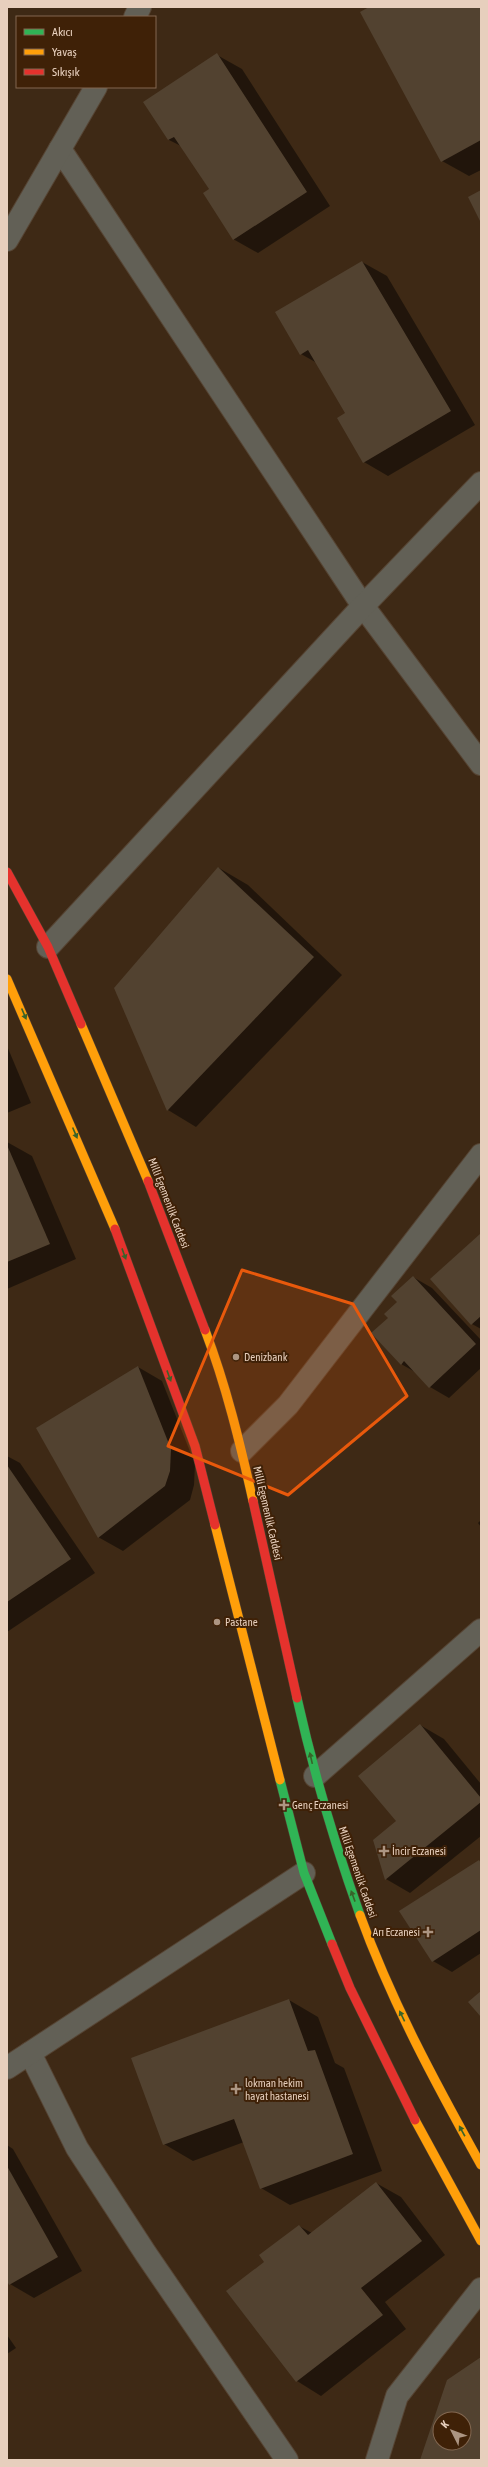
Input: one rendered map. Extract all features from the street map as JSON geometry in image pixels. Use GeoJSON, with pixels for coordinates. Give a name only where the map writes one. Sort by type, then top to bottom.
{"type":"FeatureCollection","features":[{"type":"Feature","properties":{"kind":"street"},"geometry":{"type":"LineString","coordinates":[[136,16],[140,7]]}},
{"type":"Feature","properties":{"kind":"street"},"geometry":{"type":"LineString","coordinates":[[7,240],[95,88]]}},
{"type":"Feature","properties":{"kind":"street"},"geometry":{"type":"LineString","coordinates":[[60,149],[363,606],[481,764]]}},
{"type":"Feature","properties":{"kind":"street"},"geometry":{"type":"LineString","coordinates":[[48,948],[363,606],[481,483]]}},
{"type":"Feature","properties":{"kind":"street","name":"Milli Egemenlik Caddesi"},"geometry":{"type":"LineString","coordinates":[[7,872],[48,948],[146,1173],[217,1364],[242,1450],[315,1776],[334,1843],[379,1968],[435,2083],[481,2165]]}},
{"type":"Feature","properties":{"kind":"street"},"geometry":{"type":"LineString","coordinates":[[7,979],[108,1210],[195,1446],[304,1872],[350,1988],[412,2114],[481,2241]]}},
{"type":"Feature","properties":{"kind":"street"},"geometry":{"type":"LineString","coordinates":[[242,1450],[288,1405],[481,1155]]}},
{"type":"Feature","properties":{"kind":"street"},"geometry":{"type":"LineString","coordinates":[[315,1776],[481,1630]]}},
{"type":"Feature","properties":{"kind":"street"},"geometry":{"type":"LineString","coordinates":[[7,2068],[304,1872]]}},
{"type":"Feature","properties":{"kind":"street"},"geometry":{"type":"LineString","coordinates":[[30,2053],[77,2148],[146,2254],[287,2460]]}},
{"type":"Feature","properties":{"kind":"street"},"geometry":{"type":"LineString","coordinates":[[377,2460],[397,2396],[481,2289]]}},
{"type":"Feature","properties":{"kind":"highlighted area"},"geometry":{"type":"Polygon","coordinates":[[[242,1270],[353,1304],[407,1396],[288,1495],[168,1446],[242,1270]]]}},
{"type":"Feature","properties":{"kind":"building"},"geometry":{"type":"Polygon","coordinates":[[[369,7],[481,7],[481,140],[441,162],[360,12],[369,7]]]}},
{"type":"Feature","properties":{"kind":"building"},"geometry":{"type":"Polygon","coordinates":[[[217,53],[307,192],[233,240],[203,193],[209,189],[174,137],[168,140],[143,102],[217,53]]]}},
{"type":"Feature","properties":{"kind":"building"},"geometry":{"type":"Polygon","coordinates":[[[481,190],[481,223],[468,197],[481,190]]]}},
{"type":"Feature","properties":{"kind":"building"},"geometry":{"type":"Polygon","coordinates":[[[362,261],[451,411],[363,463],[337,418],[345,413],[308,350],[300,355],[275,312],[362,261]]]}},
{"type":"Feature","properties":{"kind":"building"},"geometry":{"type":"Polygon","coordinates":[[[218,867],[314,957],[167,1111],[114,988],[218,867]]]}},
{"type":"Feature","properties":{"kind":"building"},"geometry":{"type":"Polygon","coordinates":[[[7,1145],[50,1244],[7,1262],[7,1145]]]}},
{"type":"Feature","properties":{"kind":"building"},"geometry":{"type":"Polygon","coordinates":[[[480,1234],[481,1316],[471,1325],[430,1279],[480,1234]]]}},
{"type":"Feature","properties":{"kind":"building"},"geometry":{"type":"Polygon","coordinates":[[[413,1276],[476,1344],[429,1388],[404,1361],[401,1365],[371,1333],[388,1318],[384,1314],[397,1302],[391,1296],[413,1276]]]}},
{"type":"Feature","properties":{"kind":"building"},"geometry":{"type":"Polygon","coordinates":[[[138,1366],[171,1449],[170,1471],[165,1486],[98,1538],[36,1428],[138,1366]]]}},
{"type":"Feature","properties":{"kind":"building"},"geometry":{"type":"Polygon","coordinates":[[[7,1465],[71,1559],[7,1602],[7,1465]]]}},
{"type":"Feature","properties":{"kind":"building"},"geometry":{"type":"Polygon","coordinates":[[[420,1724],[481,1798],[481,1802],[385,1880],[373,1840],[396,1821],[358,1776],[420,1724]]]}},
{"type":"Feature","properties":{"kind":"building"},"geometry":{"type":"Polygon","coordinates":[[[479,1860],[481,1863],[481,1930],[432,1962],[399,1911],[479,1860]]]}},
{"type":"Feature","properties":{"kind":"building"},"geometry":{"type":"Polygon","coordinates":[[[481,1991],[481,2017],[468,2002],[481,1991]]]}},
{"type":"Feature","properties":{"kind":"building","name":"lokman hekim hayat hastanesi"},"geometry":{"type":"Polygon","coordinates":[[[289,1999],[308,2051],[315,2050],[353,2154],[260,2189],[234,2119],[163,2145],[131,2058],[289,1999]]]}},
{"type":"Feature","properties":{"kind":"building"},"geometry":{"type":"Polygon","coordinates":[[[7,2166],[58,2257],[9,2285],[7,2281],[7,2166]]]}},
{"type":"Feature","properties":{"kind":"building"},"geometry":{"type":"Polygon","coordinates":[[[376,2182],[422,2241],[361,2288],[383,2315],[296,2382],[226,2291],[264,2262],[259,2255],[299,2225],[308,2235],[376,2182]]]}},
{"type":"Feature","properties":{"kind":"building"},"geometry":{"type":"Polygon","coordinates":[[[481,2357],[481,2460],[420,2460],[432,2424],[432,2451],[472,2451],[472,2411],[437,2411],[447,2380],[481,2357]]]}},
{"type":"Feature","properties":{"kind":"traffic: fast"},"geometry":{"type":"LineString","coordinates":[[297,1698],[310,1754],[325,1808],[360,1915]]}},
{"type":"Feature","properties":{"kind":"traffic: fast"},"geometry":{"type":"LineString","coordinates":[[280,1780],[304,1873],[332,1944]]}},
{"type":"Feature","properties":{"kind":"traffic: slow"},"geometry":{"type":"LineString","coordinates":[[7,979],[115,1229]]}},
{"type":"Feature","properties":{"kind":"traffic: slow"},"geometry":{"type":"LineString","coordinates":[[81,1024],[148,1181]]}},
{"type":"Feature","properties":{"kind":"traffic: slow"},"geometry":{"type":"LineString","coordinates":[[205,1330],[220,1372],[232,1414],[253,1501]]}},
{"type":"Feature","properties":{"kind":"traffic: slow"},"geometry":{"type":"LineString","coordinates":[[215,1525],[280,1780]]}},
{"type":"Feature","properties":{"kind":"traffic: slow"},"geometry":{"type":"LineString","coordinates":[[360,1915],[400,2011],[431,2074],[481,2165]]}},
{"type":"Feature","properties":{"kind":"traffic: slow"},"geometry":{"type":"LineString","coordinates":[[415,2120],[481,2241]]}},
{"type":"Feature","properties":{"kind":"traffic: jam"},"geometry":{"type":"LineString","coordinates":[[7,872],[48,947],[81,1024]]}},
{"type":"Feature","properties":{"kind":"traffic: jam"},"geometry":{"type":"LineString","coordinates":[[148,1181],[205,1330]]}},
{"type":"Feature","properties":{"kind":"traffic: jam"},"geometry":{"type":"LineString","coordinates":[[115,1229],[195,1446],[215,1525]]}},
{"type":"Feature","properties":{"kind":"traffic: jam"},"geometry":{"type":"LineString","coordinates":[[253,1501],[297,1698]]}},
{"type":"Feature","properties":{"kind":"traffic: jam"},"geometry":{"type":"LineString","coordinates":[[332,1944],[350,1988],[415,2120]]}},
{"type":"Feature","properties":{"kind":"place","name":"Denizbank"},"geometry":{"type":"Point","coordinates":[236,1357]}},
{"type":"Feature","properties":{"kind":"place","name":"Pastane"},"geometry":{"type":"Point","coordinates":[217,1622]}},
{"type":"Feature","properties":{"kind":"place","name":"Genç Eczanesi"},"geometry":{"type":"Point","coordinates":[284,1805]}},
{"type":"Feature","properties":{"kind":"place","name":"İncir Eczanesi"},"geometry":{"type":"Point","coordinates":[384,1851]}},
{"type":"Feature","properties":{"kind":"place","name":"Arı Eczanesi"},"geometry":{"type":"Point","coordinates":[428,1932]}},
{"type":"Feature","properties":{"kind":"place","name":"lokman hekim hayat hastanesi"},"geometry":{"type":"Point","coordinates":[236,2089]}}]}
